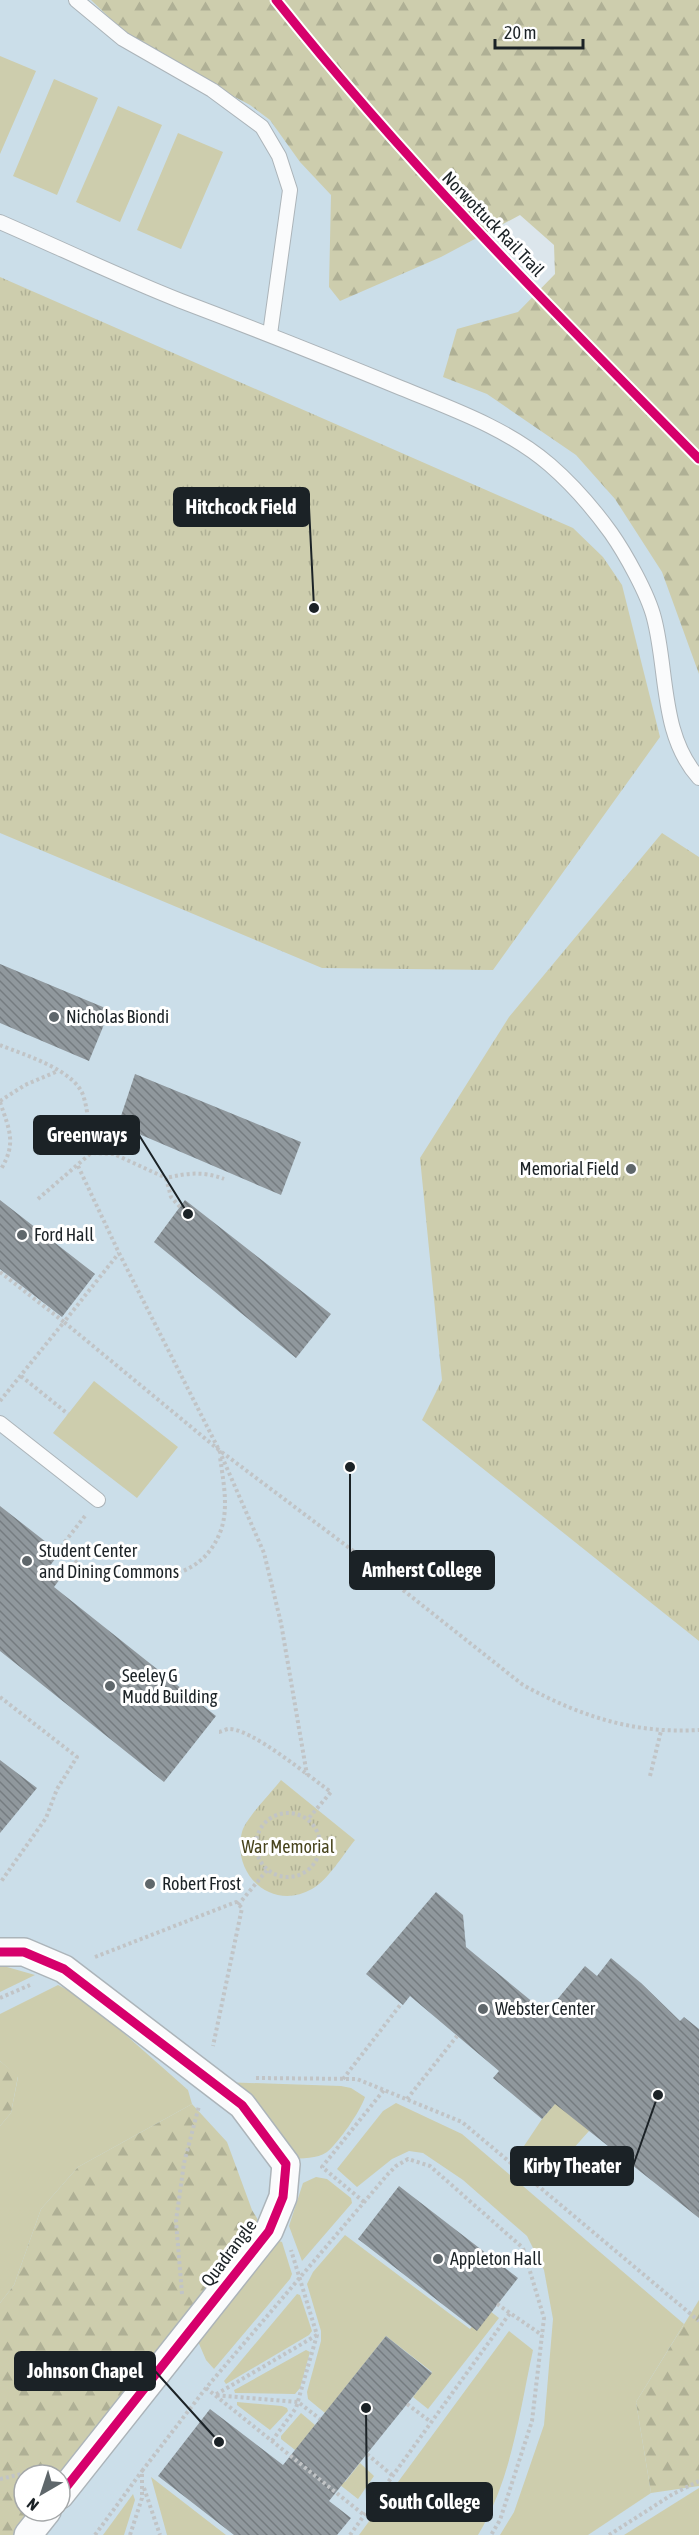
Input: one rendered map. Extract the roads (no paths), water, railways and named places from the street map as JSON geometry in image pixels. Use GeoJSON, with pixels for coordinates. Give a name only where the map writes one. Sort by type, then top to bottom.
{"type":"FeatureCollection","features":[{"type":"Feature","properties":{"kind":"street","name":"Quadrangle"},"geometry":{"type":"LineString","coordinates":[[0,1952],[24,1952],[64,1969],[242,2105],[286,2164],[283,2197],[269,2230],[72,2480]]}},
{"type":"Feature","properties":{"kind":"street"},"geometry":{"type":"LineString","coordinates":[[28,2535],[38,2523]]}},
{"type":"Feature","properties":{"kind":"lane"},"geometry":{"type":"LineString","coordinates":[[76,0],[123,39],[212,90],[261,127],[279,156],[290,190],[270,334]]}},
{"type":"Feature","properties":{"kind":"lane"},"geometry":{"type":"LineString","coordinates":[[0,222],[180,300],[270,334],[462,413],[502,432],[549,464],[590,504],[619,544],[654,617],[665,690],[676,741],[699,778]]}},
{"type":"Feature","properties":{"kind":"lane"},"geometry":{"type":"LineString","coordinates":[[0,1423],[98,1500]]}},
{"type":"Feature","properties":{"kind":"place","name":"Hitchcock Field"},"geometry":{"type":"Point","coordinates":[314,608]}},
{"type":"Feature","properties":{"kind":"place","name":"Nicholas Biondi"},"geometry":{"type":"Point","coordinates":[54,1017]}},
{"type":"Feature","properties":{"kind":"place","name":"Memorial Field"},"geometry":{"type":"Point","coordinates":[631,1169]}},
{"type":"Feature","properties":{"kind":"place","name":"Greenways"},"geometry":{"type":"Point","coordinates":[188,1214]}},
{"type":"Feature","properties":{"kind":"place","name":"Ford Hall"},"geometry":{"type":"Point","coordinates":[22,1235]}},
{"type":"Feature","properties":{"kind":"place","name":"Amherst College"},"geometry":{"type":"Point","coordinates":[350,1467]}},
{"type":"Feature","properties":{"kind":"place","name":"Student Center and Dining Commons"},"geometry":{"type":"Point","coordinates":[27,1561]}},
{"type":"Feature","properties":{"kind":"place","name":"Seeley G Mudd Building"},"geometry":{"type":"Point","coordinates":[110,1686]}},
{"type":"Feature","properties":{"kind":"place","name":"Robert Frost"},"geometry":{"type":"Point","coordinates":[150,1884]}},
{"type":"Feature","properties":{"kind":"place","name":"Webster Center"},"geometry":{"type":"Point","coordinates":[483,2009]}},
{"type":"Feature","properties":{"kind":"place","name":"Kirby Theater"},"geometry":{"type":"Point","coordinates":[658,2095]}},
{"type":"Feature","properties":{"kind":"place","name":"Appleton Hall"},"geometry":{"type":"Point","coordinates":[438,2259]}},
{"type":"Feature","properties":{"kind":"place","name":"South College"},"geometry":{"type":"Point","coordinates":[366,2408]}},
{"type":"Feature","properties":{"kind":"place","name":"Johnson Chapel"},"geometry":{"type":"Point","coordinates":[219,2442]}},
{"type":"Feature","properties":{"kind":"park label","name":"War Memorial"},"geometry":{"type":"Point","coordinates":[288,1847]}}]}
